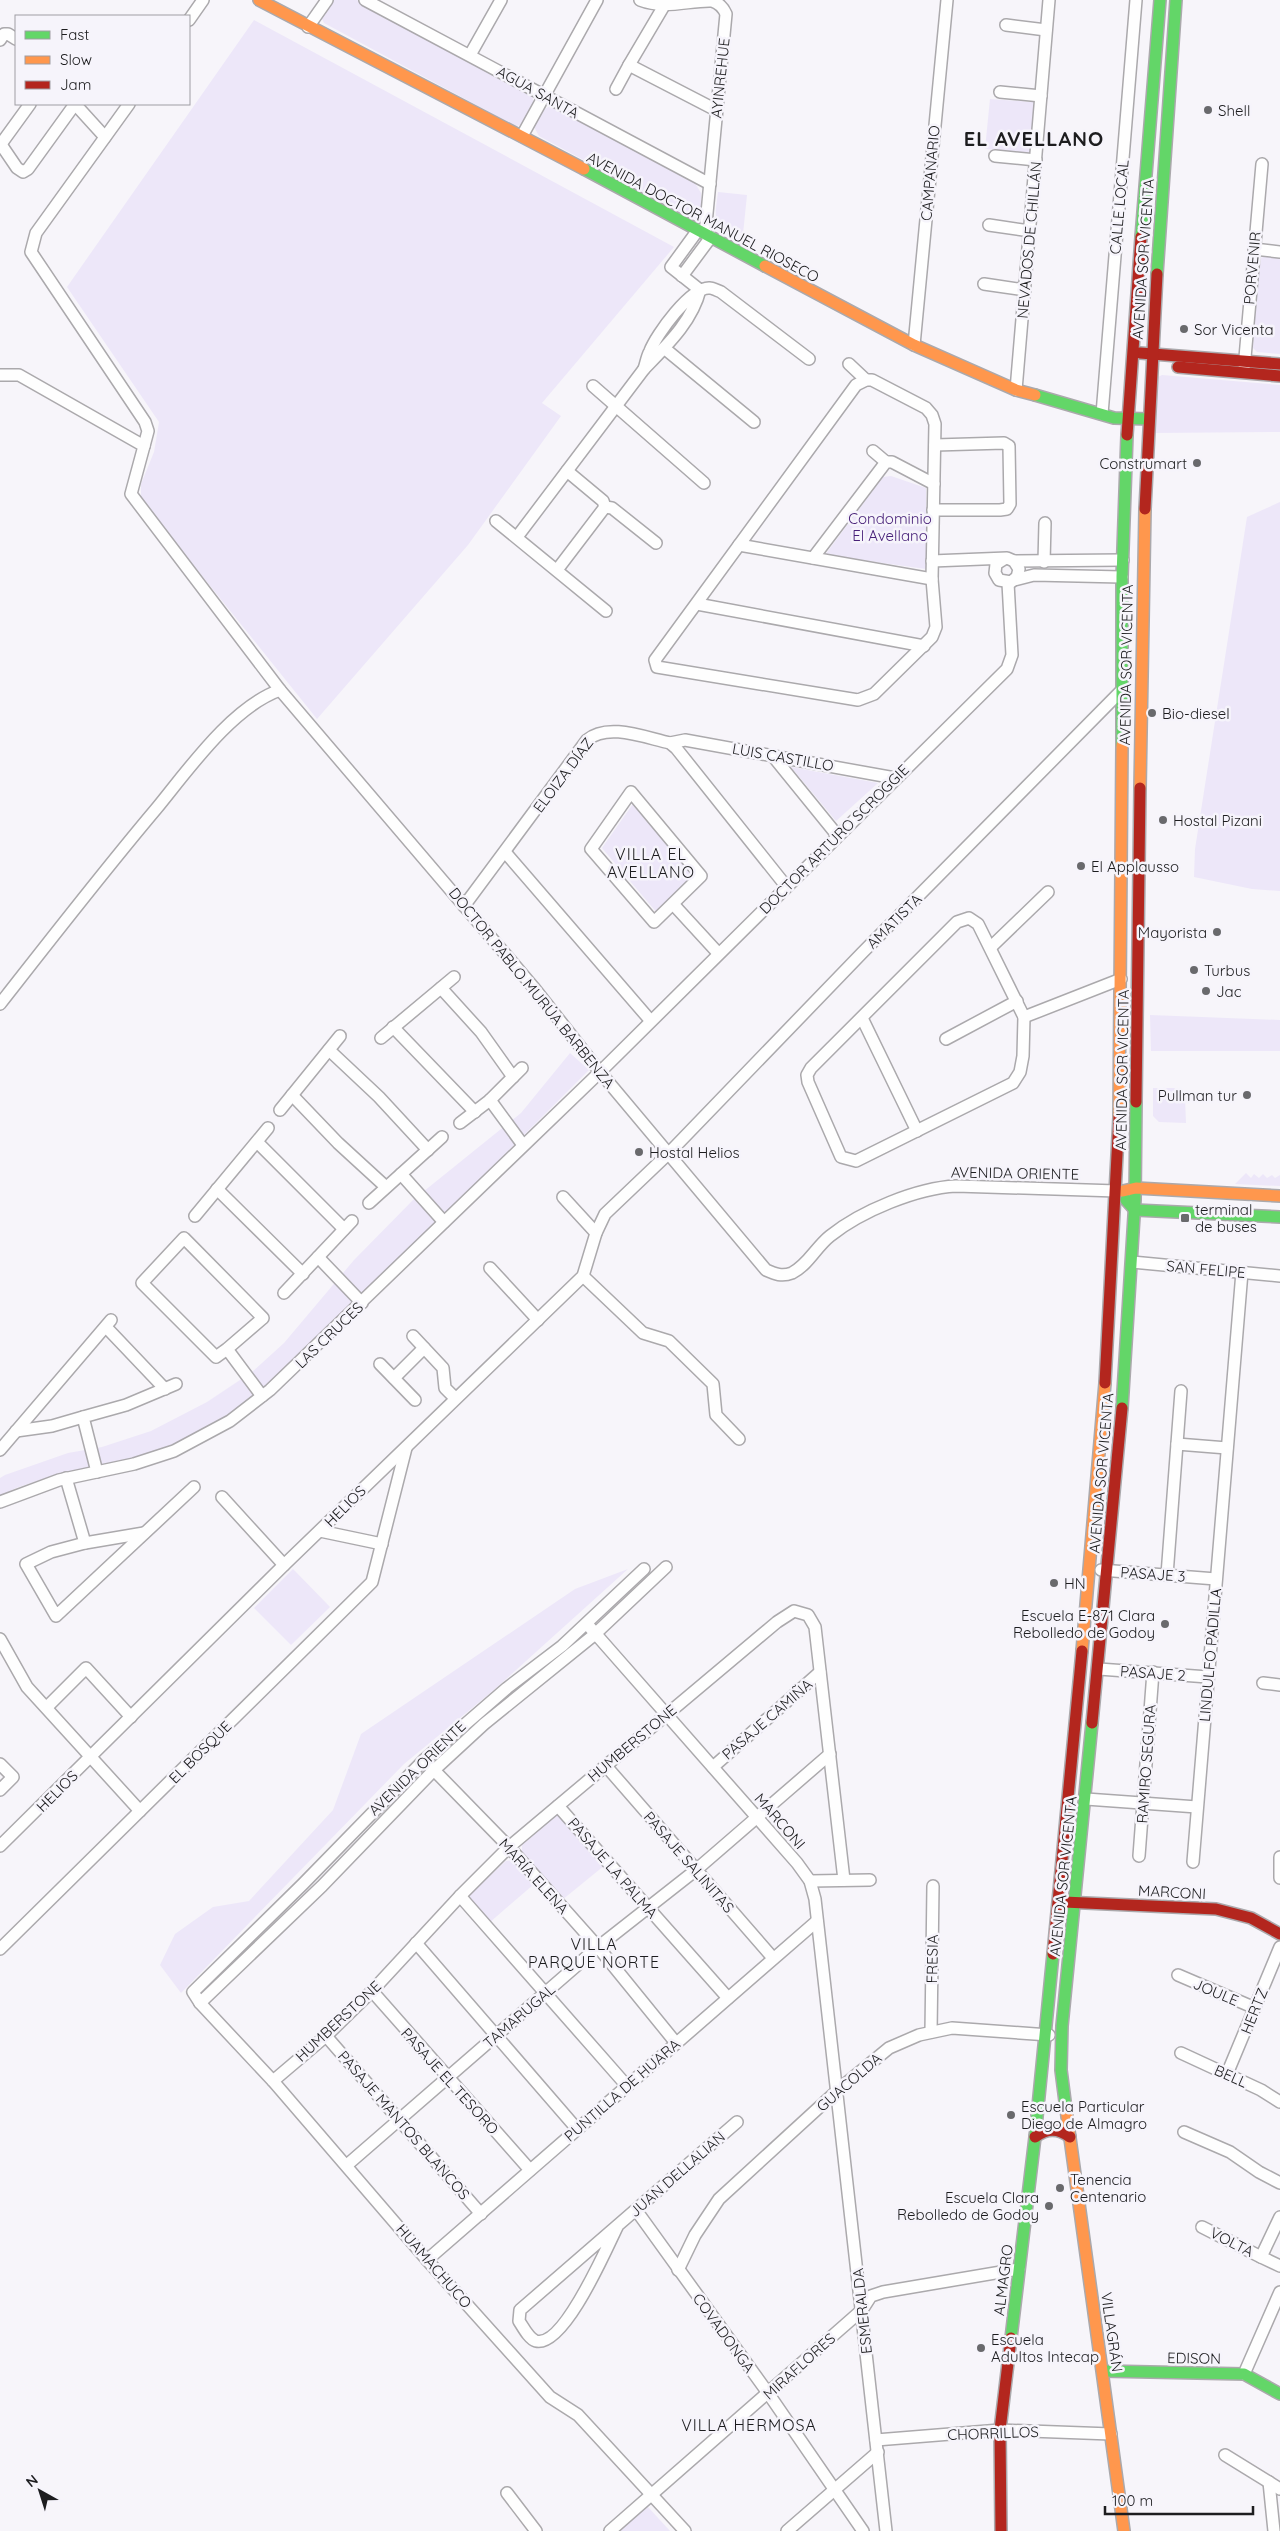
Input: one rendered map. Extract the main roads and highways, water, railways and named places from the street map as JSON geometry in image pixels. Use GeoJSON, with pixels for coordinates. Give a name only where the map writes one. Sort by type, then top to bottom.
{"type":"FeatureCollection","features":[{"type":"Feature","properties":{"kind":"main road","name":"AVENIDA DOCTOR MANUEL RIOSECO"},"geometry":{"type":"LineString","coordinates":[[259,0],[522,136],[914,345],[1016,390],[1102,414],[1127,419],[1148,419]]}},
{"type":"Feature","properties":{"kind":"main road","name":"AVENIDA SOR VICENTA"},"geometry":{"type":"LineString","coordinates":[[1045,2034],[1102,1440],[1117,1191],[1121,996],[1122,578],[1127,419],[1160,0]]}},
{"type":"Feature","properties":{"kind":"main road","name":"AVENIDA SOR VICENTA"},"geometry":{"type":"LineString","coordinates":[[1070,2137],[1061,2070],[1062,2026],[1076,1902],[1121,1432],[1135,1210],[1140,756],[1148,419],[1176,0]]}},
{"type":"Feature","properties":{"kind":"main road"},"geometry":{"type":"LineString","coordinates":[[1132,351],[1138,358],[1244,367],[1280,376]]}},
{"type":"Feature","properties":{"kind":"main road"},"geometry":{"type":"LineString","coordinates":[[1244,367],[1280,364]]}},
{"type":"Feature","properties":{"kind":"main road"},"geometry":{"type":"LineString","coordinates":[[1123,560],[1133,568],[1143,585]]}},
{"type":"Feature","properties":{"kind":"main road"},"geometry":{"type":"LineString","coordinates":[[1122,730],[1131,738],[1140,756]]}},
{"type":"Feature","properties":{"kind":"main road"},"geometry":{"type":"LineString","coordinates":[[1121,996],[1129,1005],[1138,1010]]}},
{"type":"Feature","properties":{"kind":"main road","name":"AVENIDA ORIENTE"},"geometry":{"type":"LineString","coordinates":[[1117,1191],[1136,1188],[1280,1196]]}},
{"type":"Feature","properties":{"kind":"main road"},"geometry":{"type":"LineString","coordinates":[[1117,1191],[1135,1210],[1280,1217]]}},
{"type":"Feature","properties":{"kind":"main road"},"geometry":{"type":"LineString","coordinates":[[1216,1193],[1217,1214]]}},
{"type":"Feature","properties":{"kind":"main road","name":"MARCONI"},"geometry":{"type":"LineString","coordinates":[[1058,1902],[1216,1909],[1251,1918],[1280,1934]]}},
{"type":"Feature","properties":{"kind":"main road","name":"ALMAGRO"},"geometry":{"type":"LineString","coordinates":[[1001,2531],[1000,2430],[1038,2113],[1045,2034]]}},
{"type":"Feature","properties":{"kind":"main road"},"geometry":{"type":"LineString","coordinates":[[1038,2113],[1050,2121],[1059,2120],[1067,2116]]}},
{"type":"Feature","properties":{"kind":"main road"},"geometry":{"type":"LineString","coordinates":[[1035,2137],[1050,2129],[1061,2130],[1070,2137]]}},
{"type":"Feature","properties":{"kind":"main road","name":"VILLAGRÁN"},"geometry":{"type":"LineString","coordinates":[[1070,2137],[1124,2531]]}},
{"type":"Feature","properties":{"kind":"main road","name":"EDISON"},"geometry":{"type":"LineString","coordinates":[[1103,2371],[1244,2374],[1280,2394]]}},
{"type":"Feature","properties":{"kind":"place","name":"Shell"},"geometry":{"type":"Point","coordinates":[1208,110]}},
{"type":"Feature","properties":{"kind":"place","name":"Sor Vicenta"},"geometry":{"type":"Point","coordinates":[1184,329]}},
{"type":"Feature","properties":{"kind":"place","name":"Construmart"},"geometry":{"type":"Point","coordinates":[1197,463]}},
{"type":"Feature","properties":{"kind":"place","name":"Bio-diesel"},"geometry":{"type":"Point","coordinates":[1152,713]}},
{"type":"Feature","properties":{"kind":"place","name":"Hostal Pizani"},"geometry":{"type":"Point","coordinates":[1163,820]}},
{"type":"Feature","properties":{"kind":"place","name":"El Applausso"},"geometry":{"type":"Point","coordinates":[1081,866]}},
{"type":"Feature","properties":{"kind":"place","name":"Mayorista"},"geometry":{"type":"Point","coordinates":[1217,932]}},
{"type":"Feature","properties":{"kind":"place","name":"Turbus"},"geometry":{"type":"Point","coordinates":[1194,970]}},
{"type":"Feature","properties":{"kind":"place","name":"Jac"},"geometry":{"type":"Point","coordinates":[1206,991]}},
{"type":"Feature","properties":{"kind":"place","name":"Pullman tur"},"geometry":{"type":"Point","coordinates":[1247,1095]}},
{"type":"Feature","properties":{"kind":"place","name":"Hostal Helios"},"geometry":{"type":"Point","coordinates":[639,1152]}},
{"type":"Feature","properties":{"kind":"place","name":"terminal de buses"},"geometry":{"type":"Point","coordinates":[1185,1218]}},
{"type":"Feature","properties":{"kind":"place","name":"HN"},"geometry":{"type":"Point","coordinates":[1054,1583]}},
{"type":"Feature","properties":{"kind":"place","name":"Escuela E-871 Clara Rebolledo de Godoy"},"geometry":{"type":"Point","coordinates":[1165,1624]}},
{"type":"Feature","properties":{"kind":"place","name":"Escuela Particular Diego de Almagro"},"geometry":{"type":"Point","coordinates":[1011,2115]}},
{"type":"Feature","properties":{"kind":"place","name":"Tenencia Centenario"},"geometry":{"type":"Point","coordinates":[1060,2188]}},
{"type":"Feature","properties":{"kind":"place","name":"Escuela Clara Rebolledo de Godoy"},"geometry":{"type":"Point","coordinates":[1049,2206]}},
{"type":"Feature","properties":{"kind":"place","name":"Escuela Adultos Intecap"},"geometry":{"type":"Point","coordinates":[981,2348]}},
{"type":"Feature","properties":{"kind":"district","name":"EL AVELLANO"},"geometry":{"type":"Point","coordinates":[1034,138]}},
{"type":"Feature","properties":{"kind":"district","name":"VILLA EL AVELLANO"},"geometry":{"type":"Point","coordinates":[651,863]}},
{"type":"Feature","properties":{"kind":"district","name":"VILLA PARQUE NORTE"},"geometry":{"type":"Point","coordinates":[594,1953]}},
{"type":"Feature","properties":{"kind":"district","name":"VILLA HERMOSA"},"geometry":{"type":"Point","coordinates":[749,2425]}},
{"type":"Feature","properties":{"kind":"park label","name":"Condominio El Avellano"},"geometry":{"type":"Point","coordinates":[890,526]}}]}
